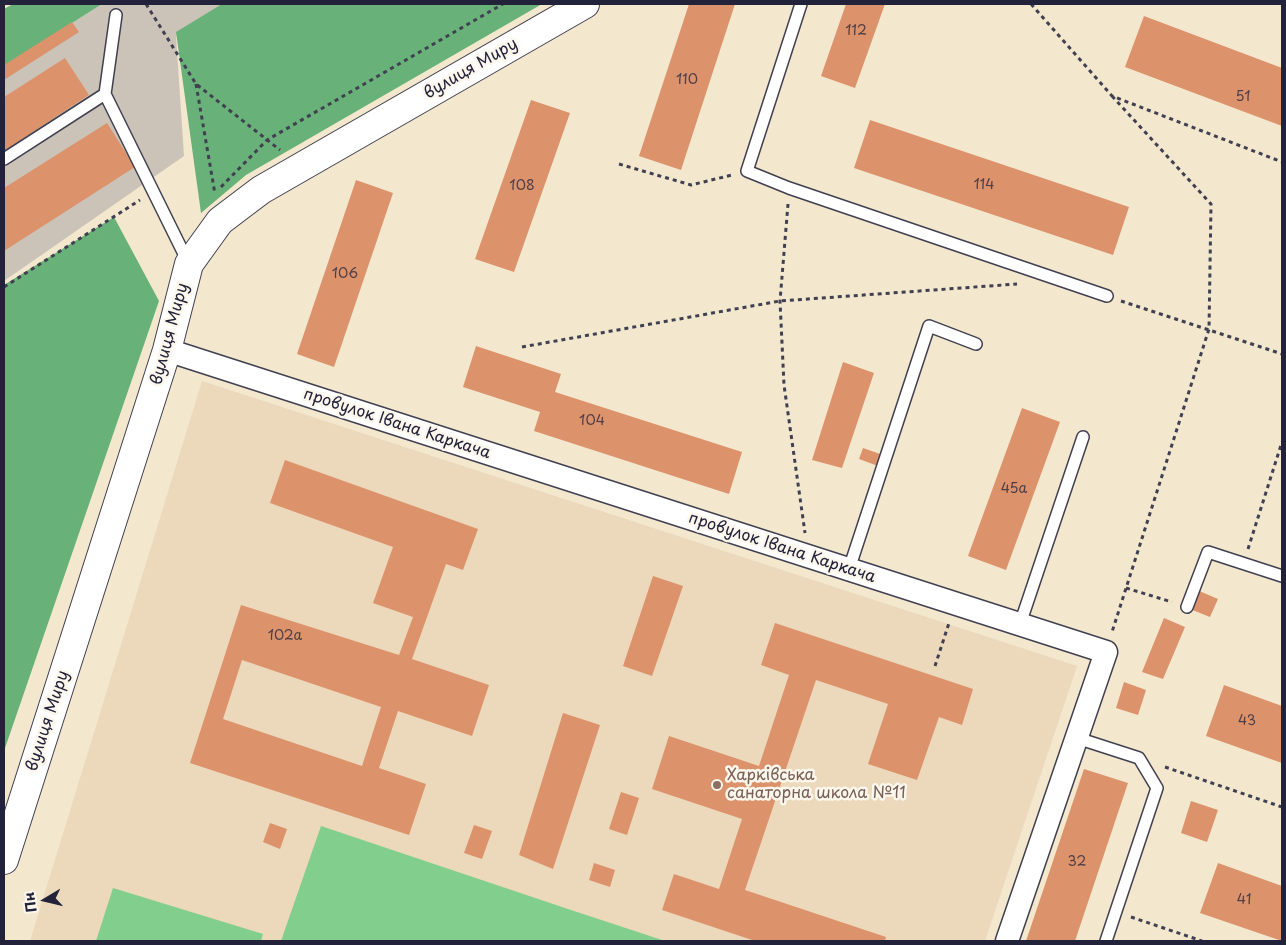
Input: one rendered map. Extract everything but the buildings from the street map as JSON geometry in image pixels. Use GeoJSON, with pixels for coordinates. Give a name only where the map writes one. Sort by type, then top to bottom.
{"type":"FeatureCollection","features":[{"type":"Feature","properties":{"kind":"street","name":"вулиця Миру"},"geometry":{"type":"LineString","coordinates":[[4,860],[167,350],[189,264],[220,221],[261,190],[585,4]]}},
{"type":"Feature","properties":{"kind":"street","name":"провулок Івана Каркача"},"geometry":{"type":"LineString","coordinates":[[167,350],[1106,652]]}},
{"type":"Feature","properties":{"kind":"street"},"geometry":{"type":"LineString","coordinates":[[1007,941],[1106,652]]}},
{"type":"Feature","properties":{"kind":"lane"},"geometry":{"type":"LineString","coordinates":[[801,4],[747,171],[789,188],[1107,296]]}},
{"type":"Feature","properties":{"kind":"lane"},"geometry":{"type":"LineString","coordinates":[[116,15],[105,94],[189,264]]}},
{"type":"Feature","properties":{"kind":"lane"},"geometry":{"type":"LineString","coordinates":[[4,159],[105,94]]}},
{"type":"Feature","properties":{"kind":"lane"},"geometry":{"type":"LineString","coordinates":[[849,569],[929,326],[976,344]]}},
{"type":"Feature","properties":{"kind":"lane"},"geometry":{"type":"LineString","coordinates":[[1020,624],[1083,437]]}},
{"type":"Feature","properties":{"kind":"lane"},"geometry":{"type":"LineString","coordinates":[[1187,607],[1208,552],[1282,576]]}},
{"type":"Feature","properties":{"kind":"lane"},"geometry":{"type":"LineString","coordinates":[[1077,738],[1139,758],[1157,788],[1106,941]]}},
{"type":"Feature","properties":{"kind":"path"},"geometry":{"type":"LineString","coordinates":[[146,4],[196,84],[301,167]]}},
{"type":"Feature","properties":{"kind":"path"},"geometry":{"type":"LineString","coordinates":[[215,193],[267,140],[503,4]]}},
{"type":"Feature","properties":{"kind":"path"},"geometry":{"type":"LineString","coordinates":[[1031,4],[1210,204],[1209,329],[1106,652]]}},
{"type":"Feature","properties":{"kind":"path"},"geometry":{"type":"LineString","coordinates":[[196,84],[220,221]]}},
{"type":"Feature","properties":{"kind":"path"},"geometry":{"type":"LineString","coordinates":[[1112,96],[1282,162]]}},
{"type":"Feature","properties":{"kind":"path"},"geometry":{"type":"LineString","coordinates":[[619,164],[691,185],[747,171]]}},
{"type":"Feature","properties":{"kind":"path"},"geometry":{"type":"LineString","coordinates":[[789,188],[780,301],[784,385],[808,556]]}},
{"type":"Feature","properties":{"kind":"path"},"geometry":{"type":"LineString","coordinates":[[4,287],[153,192]]}},
{"type":"Feature","properties":{"kind":"path"},"geometry":{"type":"LineString","coordinates":[[522,347],[780,301],[1021,284]]}},
{"type":"Feature","properties":{"kind":"path"},"geometry":{"type":"LineString","coordinates":[[1107,296],[1282,354]]}},
{"type":"Feature","properties":{"kind":"path"},"geometry":{"type":"LineString","coordinates":[[1243,563],[1282,442]]}},
{"type":"Feature","properties":{"kind":"path"},"geometry":{"type":"LineString","coordinates":[[1126,588],[1187,607]]}},
{"type":"Feature","properties":{"kind":"path"},"geometry":{"type":"LineString","coordinates":[[935,666],[954,603]]}},
{"type":"Feature","properties":{"kind":"path"},"geometry":{"type":"LineString","coordinates":[[1139,758],[1282,807]]}},
{"type":"Feature","properties":{"kind":"path"},"geometry":{"type":"LineString","coordinates":[[1116,912],[1202,941]]}},
{"type":"Feature","properties":{"kind":"shaded area"},"geometry":{"type":"Polygon","coordinates":[[[102,4],[228,4],[176,36],[184,156],[4,281],[4,66],[102,4]]]}},
{"type":"Feature","properties":{"kind":"shaded area"},"geometry":{"type":"Polygon","coordinates":[[[202,381],[1077,666],[985,941],[30,941],[202,381]]]}},
{"type":"Feature","properties":{"kind":"green space"},"geometry":{"type":"Polygon","coordinates":[[[13,4],[102,4],[4,66],[4,9],[13,4]]]}},
{"type":"Feature","properties":{"kind":"green space"},"geometry":{"type":"Polygon","coordinates":[[[222,4],[542,4],[246,175],[201,213],[176,32],[222,4]]]}},
{"type":"Feature","properties":{"kind":"green space"},"geometry":{"type":"Polygon","coordinates":[[[114,217],[159,301],[4,751],[4,285],[114,217]]]}},
{"type":"Feature","properties":{"kind":"green space"},"geometry":{"type":"Polygon","coordinates":[[[321,826],[568,909],[665,941],[281,941],[321,826]]]}},
{"type":"Feature","properties":{"kind":"green space"},"geometry":{"type":"Polygon","coordinates":[[[113,888],[263,934],[261,941],[96,941],[113,888]]]}},
{"type":"Feature","properties":{"kind":"place","name":"Харківська санаторна школа №11"},"geometry":{"type":"Point","coordinates":[717,785]}}]}
